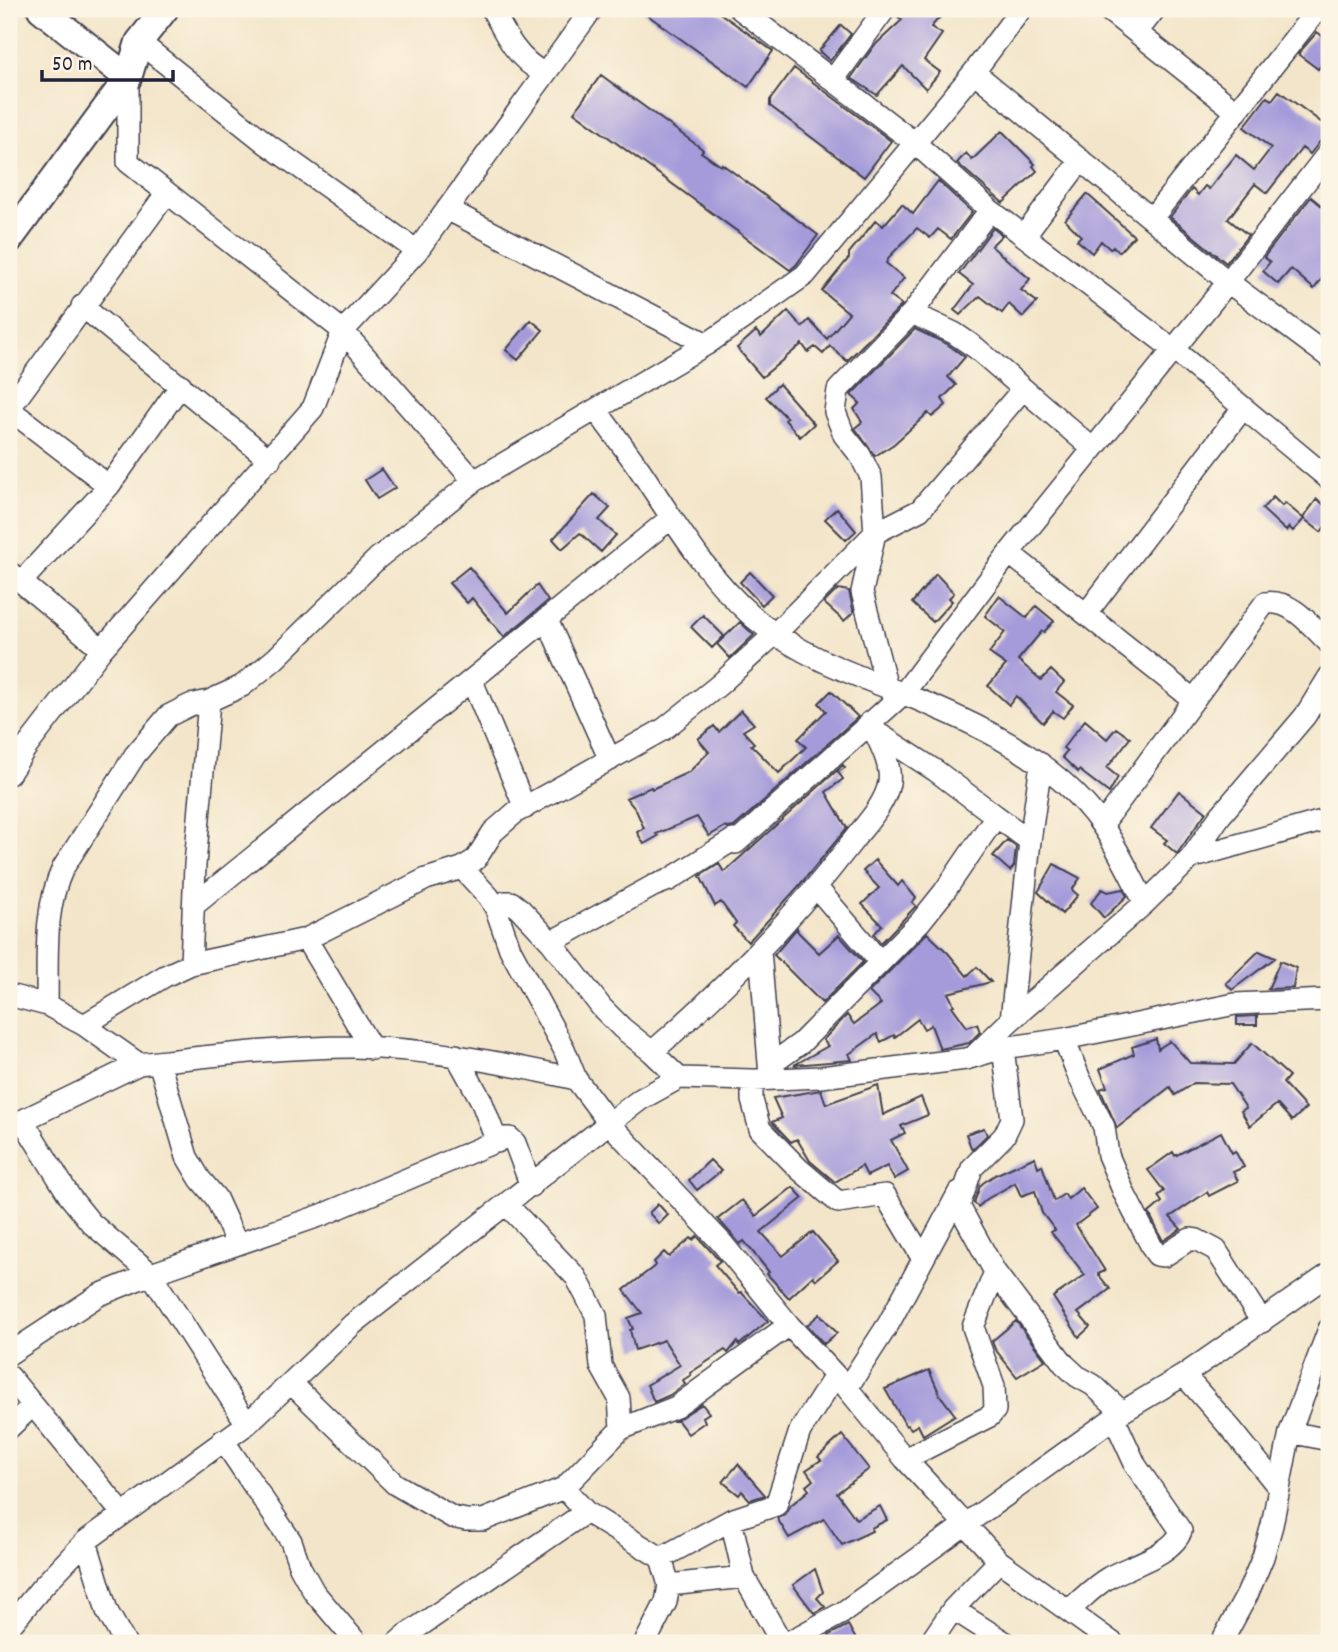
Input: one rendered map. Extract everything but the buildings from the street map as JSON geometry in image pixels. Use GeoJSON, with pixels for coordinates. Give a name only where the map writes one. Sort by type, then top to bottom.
{"type":"FeatureCollection","features":[{"type":"Feature","properties":{"kind":"street"},"geometry":{"type":"LineString","coordinates":[[164,9],[139,41],[128,78],[128,162],[343,331],[474,481]]}},
{"type":"Feature","properties":{"kind":"street"},"geometry":{"type":"LineString","coordinates":[[492,9],[522,58],[532,68],[544,74]]}},
{"type":"Feature","properties":{"kind":"street"},"geometry":{"type":"LineString","coordinates":[[9,774],[17,742],[270,460],[313,408],[343,331],[417,251],[592,9]]}},
{"type":"Feature","properties":{"kind":"street"},"geometry":{"type":"LineString","coordinates":[[740,9],[915,143],[990,210],[1174,350],[1329,479]]}},
{"type":"Feature","properties":{"kind":"street"},"geometry":{"type":"LineString","coordinates":[[833,80],[885,9]]}},
{"type":"Feature","properties":{"kind":"street"},"geometry":{"type":"LineString","coordinates":[[47,1005],[50,910],[54,886],[62,867],[135,755],[168,716],[242,686],[275,659],[378,558],[474,481],[707,344],[805,275],[974,72],[1021,9]]}},
{"type":"Feature","properties":{"kind":"street"},"geometry":{"type":"LineString","coordinates":[[1107,9],[1237,112]]}},
{"type":"Feature","properties":{"kind":"street"},"geometry":{"type":"LineString","coordinates":[[1137,32],[1155,9]]}},
{"type":"Feature","properties":{"kind":"street"},"geometry":{"type":"LineString","coordinates":[[1152,218],[1320,13]]}},
{"type":"Feature","properties":{"kind":"street"},"geometry":{"type":"LineString","coordinates":[[52,14],[128,78]]}},
{"type":"Feature","properties":{"kind":"street"},"geometry":{"type":"LineString","coordinates":[[139,41],[267,144],[417,251]]}},
{"type":"Feature","properties":{"kind":"street"},"geometry":{"type":"LineString","coordinates":[[974,72],[1228,282],[1329,357]]}},
{"type":"Feature","properties":{"kind":"street"},"geometry":{"type":"LineString","coordinates":[[9,240],[128,78]]}},
{"type":"Feature","properties":{"kind":"street"},"geometry":{"type":"LineString","coordinates":[[551,942],[669,880],[733,840],[736,843],[872,726],[895,691],[1228,282],[1322,179],[1329,152]]}},
{"type":"Feature","properties":{"kind":"street"},"geometry":{"type":"LineString","coordinates":[[1024,236],[1081,160]]}},
{"type":"Feature","properties":{"kind":"street"},"geometry":{"type":"LineString","coordinates":[[109,486],[9,409],[166,194]]}},
{"type":"Feature","properties":{"kind":"street"},"geometry":{"type":"LineString","coordinates":[[447,209],[707,344]]}},
{"type":"Feature","properties":{"kind":"street"},"geometry":{"type":"LineString","coordinates":[[895,691],[862,592],[875,533],[871,477],[860,455],[844,435],[835,412],[838,390],[912,313],[990,210]]}},
{"type":"Feature","properties":{"kind":"street"},"geometry":{"type":"LineString","coordinates":[[82,306],[270,460]]}},
{"type":"Feature","properties":{"kind":"street"},"geometry":{"type":"LineString","coordinates":[[912,313],[954,333],[976,348],[1093,449]]}},
{"type":"Feature","properties":{"kind":"street"},"geometry":{"type":"LineString","coordinates":[[102,649],[15,577],[109,486],[181,385]]}},
{"type":"Feature","properties":{"kind":"street"},"geometry":{"type":"LineString","coordinates":[[84,1025],[164,976],[191,964],[306,939],[426,879],[462,868],[476,859],[492,832],[516,812],[664,729],[719,685],[776,633],[875,533],[920,510],[1023,389]]}},
{"type":"Feature","properties":{"kind":"street"},"geometry":{"type":"LineString","coordinates":[[1086,614],[1243,408]]}},
{"type":"Feature","properties":{"kind":"street"},"geometry":{"type":"LineString","coordinates":[[596,410],[640,470],[694,553],[754,617],[836,668],[895,691],[1004,740],[1041,764],[1081,799],[1102,825],[1145,903]]}},
{"type":"Feature","properties":{"kind":"street"},"geometry":{"type":"LineString","coordinates":[[193,906],[671,518]]}},
{"type":"Feature","properties":{"kind":"street"},"geometry":{"type":"LineString","coordinates":[[1009,553],[1194,700]]}},
{"type":"Feature","properties":{"kind":"street"},"geometry":{"type":"LineString","coordinates":[[1102,825],[1265,603],[1276,601],[1290,607],[1329,643]]}},
{"type":"Feature","properties":{"kind":"street"},"geometry":{"type":"LineString","coordinates":[[547,620],[610,760]]}},
{"type":"Feature","properties":{"kind":"street"},"geometry":{"type":"LineString","coordinates":[[973,1057],[1011,1020],[1145,903],[1191,858],[1220,816],[1305,716],[1329,677]]}},
{"type":"Feature","properties":{"kind":"street"},"geometry":{"type":"LineString","coordinates":[[472,681],[525,808]]}},
{"type":"Feature","properties":{"kind":"street"},"geometry":{"type":"LineString","coordinates":[[191,964],[209,701]]}},
{"type":"Feature","properties":{"kind":"street"},"geometry":{"type":"LineString","coordinates":[[872,726],[1030,841]]}},
{"type":"Feature","properties":{"kind":"street"},"geometry":{"type":"LineString","coordinates":[[652,1052],[711,1001],[760,950],[817,888],[876,810],[888,786],[889,774],[872,726]]}},
{"type":"Feature","properties":{"kind":"street"},"geometry":{"type":"LineString","coordinates":[[1011,1020],[1041,764]]}},
{"type":"Feature","properties":{"kind":"street"},"geometry":{"type":"LineString","coordinates":[[923,1259],[885,1195],[838,1202],[799,1169],[760,1129],[752,1100],[764,1075],[801,1043],[920,922],[996,816]]}},
{"type":"Feature","properties":{"kind":"street"},"geometry":{"type":"LineString","coordinates":[[1191,858],[1329,819]]}},
{"type":"Feature","properties":{"kind":"street"},"geometry":{"type":"LineString","coordinates":[[462,868],[489,897],[496,909],[510,949],[565,1049],[576,1079],[609,1123],[722,1243],[905,1459],[999,1561],[1113,1643]]}},
{"type":"Feature","properties":{"kind":"street"},"geometry":{"type":"LineString","coordinates":[[817,888],[880,962]]}},
{"type":"Feature","properties":{"kind":"street"},"geometry":{"type":"LineString","coordinates":[[496,909],[505,902],[511,902],[551,942],[602,1008],[679,1078]]}},
{"type":"Feature","properties":{"kind":"street"},"geometry":{"type":"LineString","coordinates":[[306,939],[372,1049]]}},
{"type":"Feature","properties":{"kind":"street"},"geometry":{"type":"LineString","coordinates":[[760,950],[764,1075]]}},
{"type":"Feature","properties":{"kind":"street"},"geometry":{"type":"LineString","coordinates":[[9,995],[47,1005],[149,1063],[187,1157],[216,1198],[237,1244]]}},
{"type":"Feature","properties":{"kind":"street"},"geometry":{"type":"LineString","coordinates":[[9,1627],[86,1541],[247,1424],[353,1324],[609,1123],[641,1099],[679,1078],[764,1075],[821,1077],[973,1057],[1003,1048],[1064,1039],[1235,1004],[1329,1000]]}},
{"type":"Feature","properties":{"kind":"street"},"geometry":{"type":"LineString","coordinates":[[1064,1039],[1104,1127],[1108,1155],[1154,1251],[1157,1255],[1164,1256],[1190,1239],[1216,1250],[1262,1322]]}},
{"type":"Feature","properties":{"kind":"street"},"geometry":{"type":"LineString","coordinates":[[661,1558],[731,1520],[776,1505],[800,1431],[889,1322],[972,1168],[1004,1136],[1012,1119],[1003,1048]]}},
{"type":"Feature","properties":{"kind":"street"},"geometry":{"type":"LineString","coordinates":[[247,1424],[151,1275],[91,1223],[16,1124],[149,1063],[214,1055],[372,1049],[456,1055],[576,1079]]}},
{"type":"Feature","properties":{"kind":"street"},"geometry":{"type":"LineString","coordinates":[[456,1055],[481,1100],[497,1142]]}},
{"type":"Feature","properties":{"kind":"street"},"geometry":{"type":"LineString","coordinates":[[9,1354],[99,1295],[322,1215],[504,1138],[510,1138],[515,1143],[531,1186]]}},
{"type":"Feature","properties":{"kind":"street"},"geometry":{"type":"LineString","coordinates":[[972,1168],[959,1206],[995,1272],[1064,1364],[1093,1385],[1118,1415],[1136,1466],[1181,1531],[1174,1544],[1105,1579],[1069,1610]]}},
{"type":"Feature","properties":{"kind":"street"},"geometry":{"type":"LineString","coordinates":[[506,1204],[576,1277],[596,1315],[601,1366],[619,1398],[621,1429]]}},
{"type":"Feature","properties":{"kind":"street"},"geometry":{"type":"LineString","coordinates":[[905,1459],[990,1416],[995,1410],[993,1385],[974,1327],[995,1272]]}},
{"type":"Feature","properties":{"kind":"street"},"geometry":{"type":"LineString","coordinates":[[731,1520],[744,1577],[784,1643],[842,1613],[1118,1415],[1184,1375],[1329,1274]]}},
{"type":"Feature","properties":{"kind":"street"},"geometry":{"type":"LineString","coordinates":[[291,1383],[395,1484],[452,1517],[483,1520],[564,1488],[621,1429],[676,1407],[789,1325]]}},
{"type":"Feature","properties":{"kind":"street"},"geometry":{"type":"LineString","coordinates":[[1221,1643],[1247,1595],[1263,1557],[1290,1432],[1329,1329]]}},
{"type":"Feature","properties":{"kind":"street"},"geometry":{"type":"LineString","coordinates":[[1184,1375],[1233,1430],[1279,1488]]}},
{"type":"Feature","properties":{"kind":"street"},"geometry":{"type":"LineString","coordinates":[[9,1376],[122,1513]]}},
{"type":"Feature","properties":{"kind":"street"},"geometry":{"type":"LineString","coordinates":[[9,1428],[32,1406]]}},
{"type":"Feature","properties":{"kind":"street"},"geometry":{"type":"LineString","coordinates":[[1290,1432],[1329,1440]]}},
{"type":"Feature","properties":{"kind":"street"},"geometry":{"type":"LineString","coordinates":[[223,1440],[291,1541],[300,1567],[314,1592],[357,1643]]}},
{"type":"Feature","properties":{"kind":"street"},"geometry":{"type":"LineString","coordinates":[[564,1488],[586,1512],[661,1558],[669,1585],[666,1602],[649,1641]]}},
{"type":"Feature","properties":{"kind":"street"},"geometry":{"type":"LineString","coordinates":[[397,1643],[586,1512]]}},
{"type":"Feature","properties":{"kind":"street"},"geometry":{"type":"LineString","coordinates":[[86,1541],[107,1611],[125,1643]]}},
{"type":"Feature","properties":{"kind":"street"},"geometry":{"type":"LineString","coordinates":[[930,1643],[953,1609],[999,1561]]}},
{"type":"Feature","properties":{"kind":"street"},"geometry":{"type":"LineString","coordinates":[[669,1585],[744,1577]]}},
{"type":"Feature","properties":{"kind":"street"},"geometry":{"type":"LineString","coordinates":[[953,1609],[1006,1643]]}}]}
